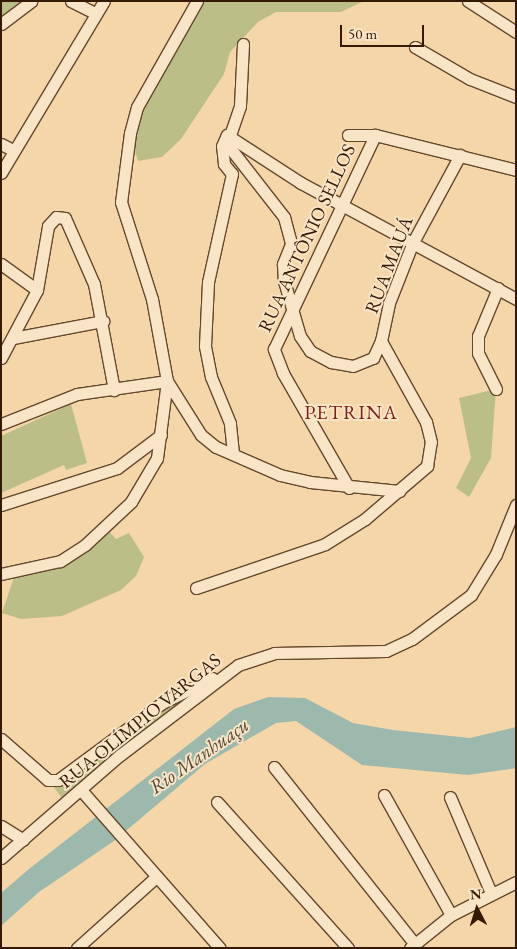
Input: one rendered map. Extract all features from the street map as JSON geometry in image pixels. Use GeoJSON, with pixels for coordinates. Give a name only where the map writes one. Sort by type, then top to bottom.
{"type":"FeatureCollection","features":[{"type":"Feature","properties":{"kind":"street"},"geometry":{"type":"LineString","coordinates":[[1,24],[31,1]]}},
{"type":"Feature","properties":{"kind":"street"},"geometry":{"type":"LineString","coordinates":[[71,1],[96,14]]}},
{"type":"Feature","properties":{"kind":"street"},"geometry":{"type":"LineString","coordinates":[[1,173],[13,150],[104,1]]}},
{"type":"Feature","properties":{"kind":"street"},"geometry":{"type":"LineString","coordinates":[[1,574],[60,561],[106,528],[146,481],[161,434],[167,381],[152,299],[124,213],[124,171],[138,107],[197,1]]}},
{"type":"Feature","properties":{"kind":"street"},"geometry":{"type":"LineString","coordinates":[[468,1],[516,32]]}},
{"type":"Feature","properties":{"kind":"street"},"geometry":{"type":"LineString","coordinates":[[233,453],[230,423],[211,377],[205,346],[208,282],[232,174],[224,164],[222,146],[240,106],[243,44]]}},
{"type":"Feature","properties":{"kind":"street"},"geometry":{"type":"LineString","coordinates":[[415,47],[470,79],[516,97]]}},
{"type":"Feature","properties":{"kind":"street"},"geometry":{"type":"LineString","coordinates":[[227,135],[343,206],[516,299]]}},
{"type":"Feature","properties":{"kind":"street"},"geometry":{"type":"LineString","coordinates":[[227,135],[235,160],[277,203],[284,217],[291,244],[283,264],[291,306],[310,351],[331,362],[353,366],[373,358],[381,341]]}},
{"type":"Feature","properties":{"kind":"street"},"geometry":{"type":"LineString","coordinates":[[348,135],[375,135],[516,170]]}},
{"type":"Feature","properties":{"kind":"street","name":"RUA ANTÔNIO SELLOS"},"geometry":{"type":"LineString","coordinates":[[349,488],[283,373],[274,349],[291,306],[343,206],[375,135]]}},
{"type":"Feature","properties":{"kind":"street"},"geometry":{"type":"LineString","coordinates":[[1,144],[13,150]]}},
{"type":"Feature","properties":{"kind":"street","name":"RUA MAUÁ"},"geometry":{"type":"LineString","coordinates":[[196,588],[325,544],[400,491],[427,466],[431,442],[426,422],[381,341],[389,303],[413,242],[460,155]]}},
{"type":"Feature","properties":{"kind":"street"},"geometry":{"type":"LineString","coordinates":[[1,358],[16,335],[37,290],[48,226],[56,217],[65,218],[94,284],[103,321],[114,390]]}},
{"type":"Feature","properties":{"kind":"street"},"geometry":{"type":"LineString","coordinates":[[1,264],[37,290]]}},
{"type":"Feature","properties":{"kind":"street"},"geometry":{"type":"LineString","coordinates":[[496,389],[478,353],[478,336],[498,288]]}},
{"type":"Feature","properties":{"kind":"street"},"geometry":{"type":"LineString","coordinates":[[1,349],[16,335],[103,321]]}},
{"type":"Feature","properties":{"kind":"street"},"geometry":{"type":"LineString","coordinates":[[167,381],[201,436],[233,453],[280,475],[349,488],[400,491]]}},
{"type":"Feature","properties":{"kind":"street"},"geometry":{"type":"LineString","coordinates":[[1,424],[77,394],[167,381]]}},
{"type":"Feature","properties":{"kind":"street"},"geometry":{"type":"LineString","coordinates":[[1,505],[117,468],[161,434]]}},
{"type":"Feature","properties":{"kind":"street","name":"RUA OLÍMPIO VARGAS"},"geometry":{"type":"LineString","coordinates":[[1,858],[217,677],[274,653],[367,654],[412,640],[471,595],[496,554],[516,505]]}},
{"type":"Feature","properties":{"kind":"street"},"geometry":{"type":"LineString","coordinates":[[1,739],[48,780],[58,780],[175,695],[217,677]]}},
{"type":"Feature","properties":{"kind":"street"},"geometry":{"type":"LineString","coordinates":[[274,767],[413,946],[450,916],[491,893],[516,882]]}},
{"type":"Feature","properties":{"kind":"street"},"geometry":{"type":"LineString","coordinates":[[81,790],[220,948]]}},
{"type":"Feature","properties":{"kind":"street"},"geometry":{"type":"LineString","coordinates":[[384,795],[450,916]]}},
{"type":"Feature","properties":{"kind":"street"},"geometry":{"type":"LineString","coordinates":[[450,796],[491,893]]}},
{"type":"Feature","properties":{"kind":"street"},"geometry":{"type":"LineString","coordinates":[[217,802],[348,948]]}},
{"type":"Feature","properties":{"kind":"street"},"geometry":{"type":"LineString","coordinates":[[1,826],[24,840]]}},
{"type":"Feature","properties":{"kind":"street"},"geometry":{"type":"LineString","coordinates":[[77,948],[156,876]]}},
{"type":"Feature","properties":{"kind":"green space"},"geometry":{"type":"Polygon","coordinates":[[[1,1],[31,1],[1,24],[1,1]]]}},
{"type":"Feature","properties":{"kind":"green space"},"geometry":{"type":"Polygon","coordinates":[[[197,1],[364,1],[341,12],[276,12],[258,22],[230,52],[224,74],[181,139],[162,157],[138,161],[130,133],[197,1]]]}},
{"type":"Feature","properties":{"kind":"green space"},"geometry":{"type":"Polygon","coordinates":[[[496,389],[491,458],[469,497],[456,488],[471,458],[459,398],[496,389]]]}},
{"type":"Feature","properties":{"kind":"green space"},"geometry":{"type":"Polygon","coordinates":[[[71,404],[87,463],[66,470],[64,465],[1,493],[1,436],[71,404]]]}},
{"type":"Feature","properties":{"kind":"green space"},"geometry":{"type":"Polygon","coordinates":[[[106,528],[116,539],[129,533],[144,557],[136,576],[121,590],[62,616],[21,619],[2,613],[15,574],[60,561],[106,528]]]}},
{"type":"Feature","properties":{"kind":"green space"},"geometry":{"type":"Polygon","coordinates":[[[217,677],[66,803],[48,780],[138,721],[217,677]]]}},
{"type":"Feature","properties":{"kind":"water","name":"Rio Manhuaçu"},"geometry":{"type":"Polygon","coordinates":[[[268,697],[305,698],[353,723],[393,730],[470,738],[516,727],[516,768],[468,775],[362,765],[296,721],[276,723],[205,764],[114,841],[39,892],[1,926],[1,893],[234,709],[268,697]]]}},
{"type":"Feature","properties":{"kind":"district","name":"PETRINA"},"geometry":{"type":"Point","coordinates":[351,412]}}]}
